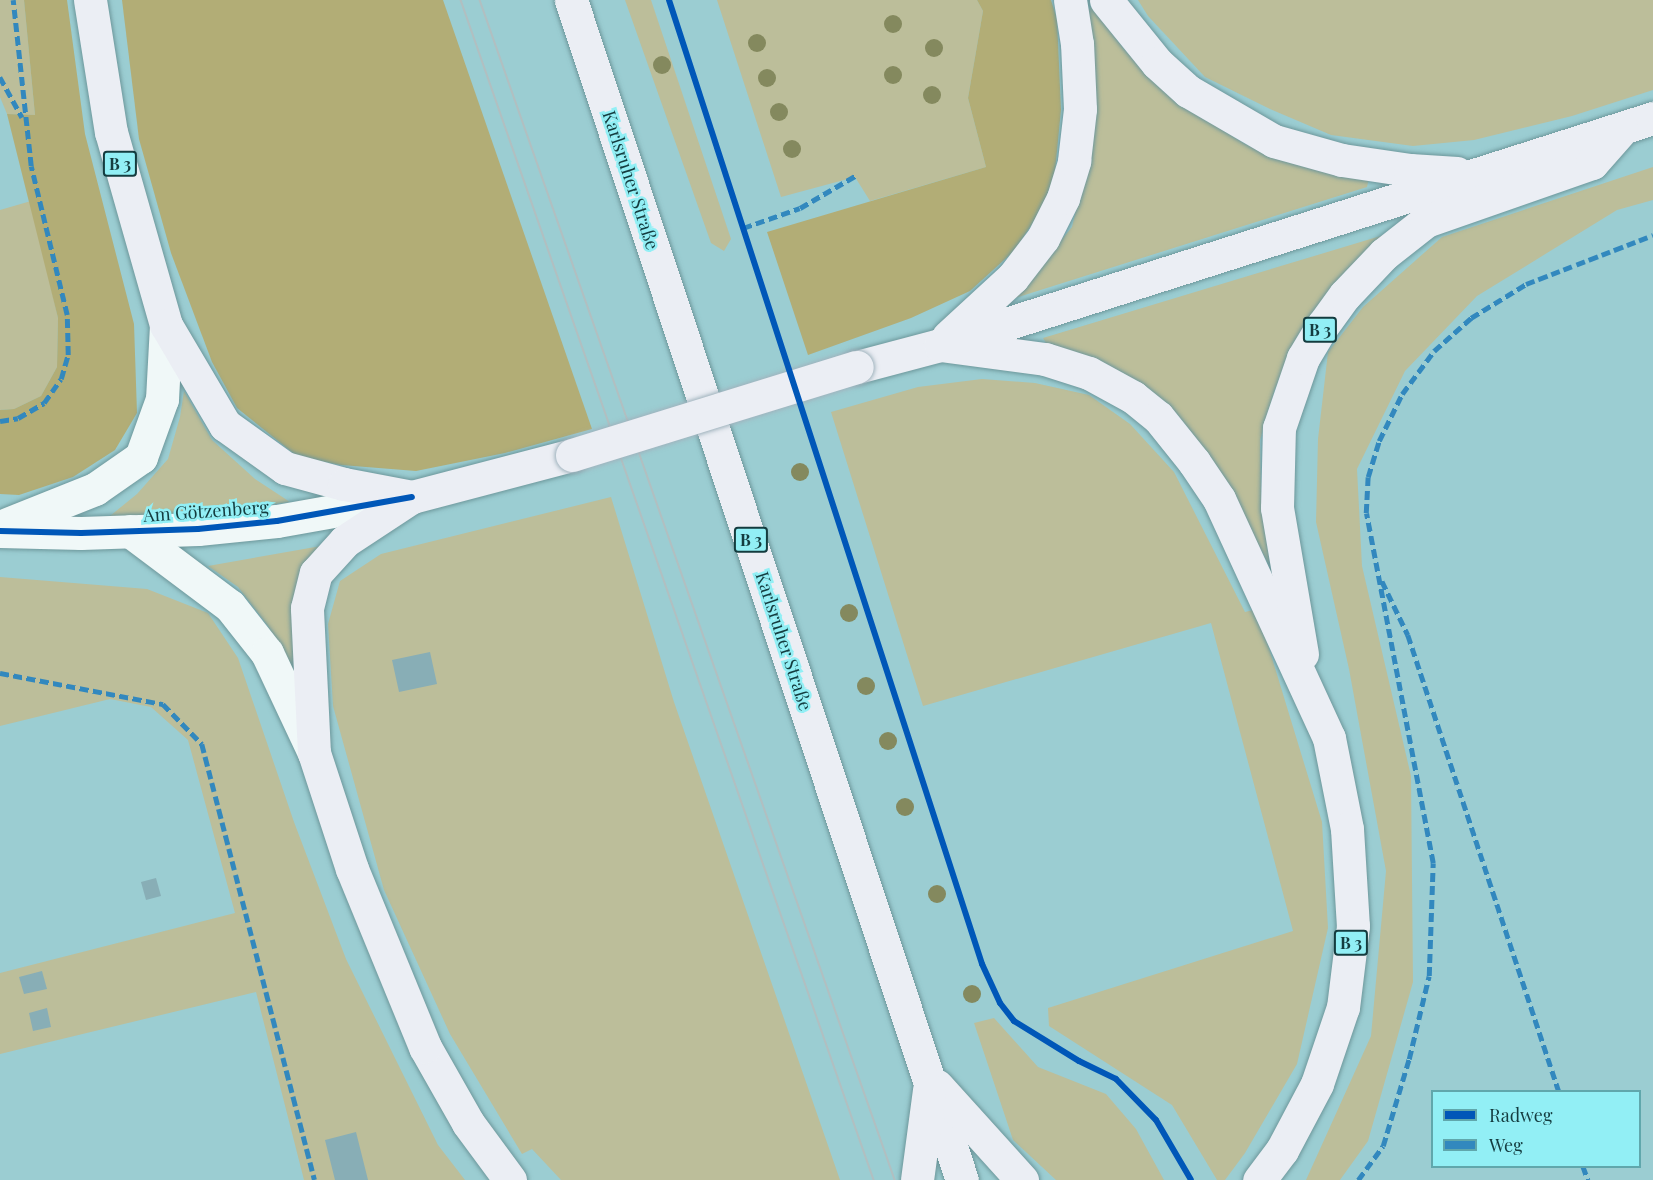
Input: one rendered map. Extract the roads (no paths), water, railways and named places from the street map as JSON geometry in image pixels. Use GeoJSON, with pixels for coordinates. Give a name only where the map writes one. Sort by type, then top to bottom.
{"type":"FeatureCollection","features":[{"type":"Feature","properties":{"kind":"main road","name":"B 3"},"geometry":{"type":"LineString","coordinates":[[90,0],[111,132],[166,325]]}},
{"type":"Feature","properties":{"kind":"main road","name":"Karlsruher Straße"},"geometry":{"type":"LineString","coordinates":[[571,0],[931,1080],[962,1180]]}},
{"type":"Feature","properties":{"kind":"main road"},"geometry":{"type":"LineString","coordinates":[[939,345],[1013,277],[1043,238],[1063,198],[1074,161],[1080,109],[1077,44],[1070,0]]}},
{"type":"Feature","properties":{"kind":"main road","name":"B 3"},"geometry":{"type":"LineString","coordinates":[[1106,0],[1157,63],[1188,91],[1274,141],[1342,160],[1410,170],[1477,174]]}},
{"type":"Feature","properties":{"kind":"main road","name":"B 3"},"geometry":{"type":"LineString","coordinates":[[412,497],[572,455],[857,367],[939,345],[1653,118]]}},
{"type":"Feature","properties":{"kind":"main road","name":"B 3"},"geometry":{"type":"LineString","coordinates":[[1259,1180],[1282,1150],[1317,1084],[1343,1007],[1353,926],[1347,829],[1341,789],[1329,738],[1308,692],[1277,508],[1276,466],[1279,428],[1303,358],[1345,295],[1384,254],[1426,221],[1592,163],[1622,129]]}},
{"type":"Feature","properties":{"kind":"main road"},"geometry":{"type":"LineString","coordinates":[[166,325],[225,425],[285,468],[344,484],[412,497]]}},
{"type":"Feature","properties":{"kind":"main road"},"geometry":{"type":"LineString","coordinates":[[939,345],[1046,359],[1089,373],[1132,397],[1158,417],[1194,462],[1219,500],[1308,692]]}},
{"type":"Feature","properties":{"kind":"main road"},"geometry":{"type":"LineString","coordinates":[[412,497],[345,541],[316,573],[307,608],[314,753],[352,869],[425,1047],[468,1123],[510,1180]]}},
{"type":"Feature","properties":{"kind":"main road"},"geometry":{"type":"LineString","coordinates":[[917,1180],[931,1080]]}},
{"type":"Feature","properties":{"kind":"main road"},"geometry":{"type":"LineString","coordinates":[[931,1080],[1022,1180]]}},
{"type":"Feature","properties":{"kind":"street"},"geometry":{"type":"LineString","coordinates":[[0,526],[95,489],[141,457],[162,399],[166,325]]}},
{"type":"Feature","properties":{"kind":"street","name":"Am Götzenberg"},"geometry":{"type":"LineString","coordinates":[[0,531],[130,531],[277,521],[412,497]]}},
{"type":"Feature","properties":{"kind":"street"},"geometry":{"type":"LineString","coordinates":[[130,531],[230,606],[267,653],[314,753]]}},
{"type":"Feature","properties":{"kind":"tram line"},"geometry":{"type":"LineString","coordinates":[[461,0],[874,1180]]}},
{"type":"Feature","properties":{"kind":"tram line"},"geometry":{"type":"LineString","coordinates":[[480,0],[895,1180]]}}]}
